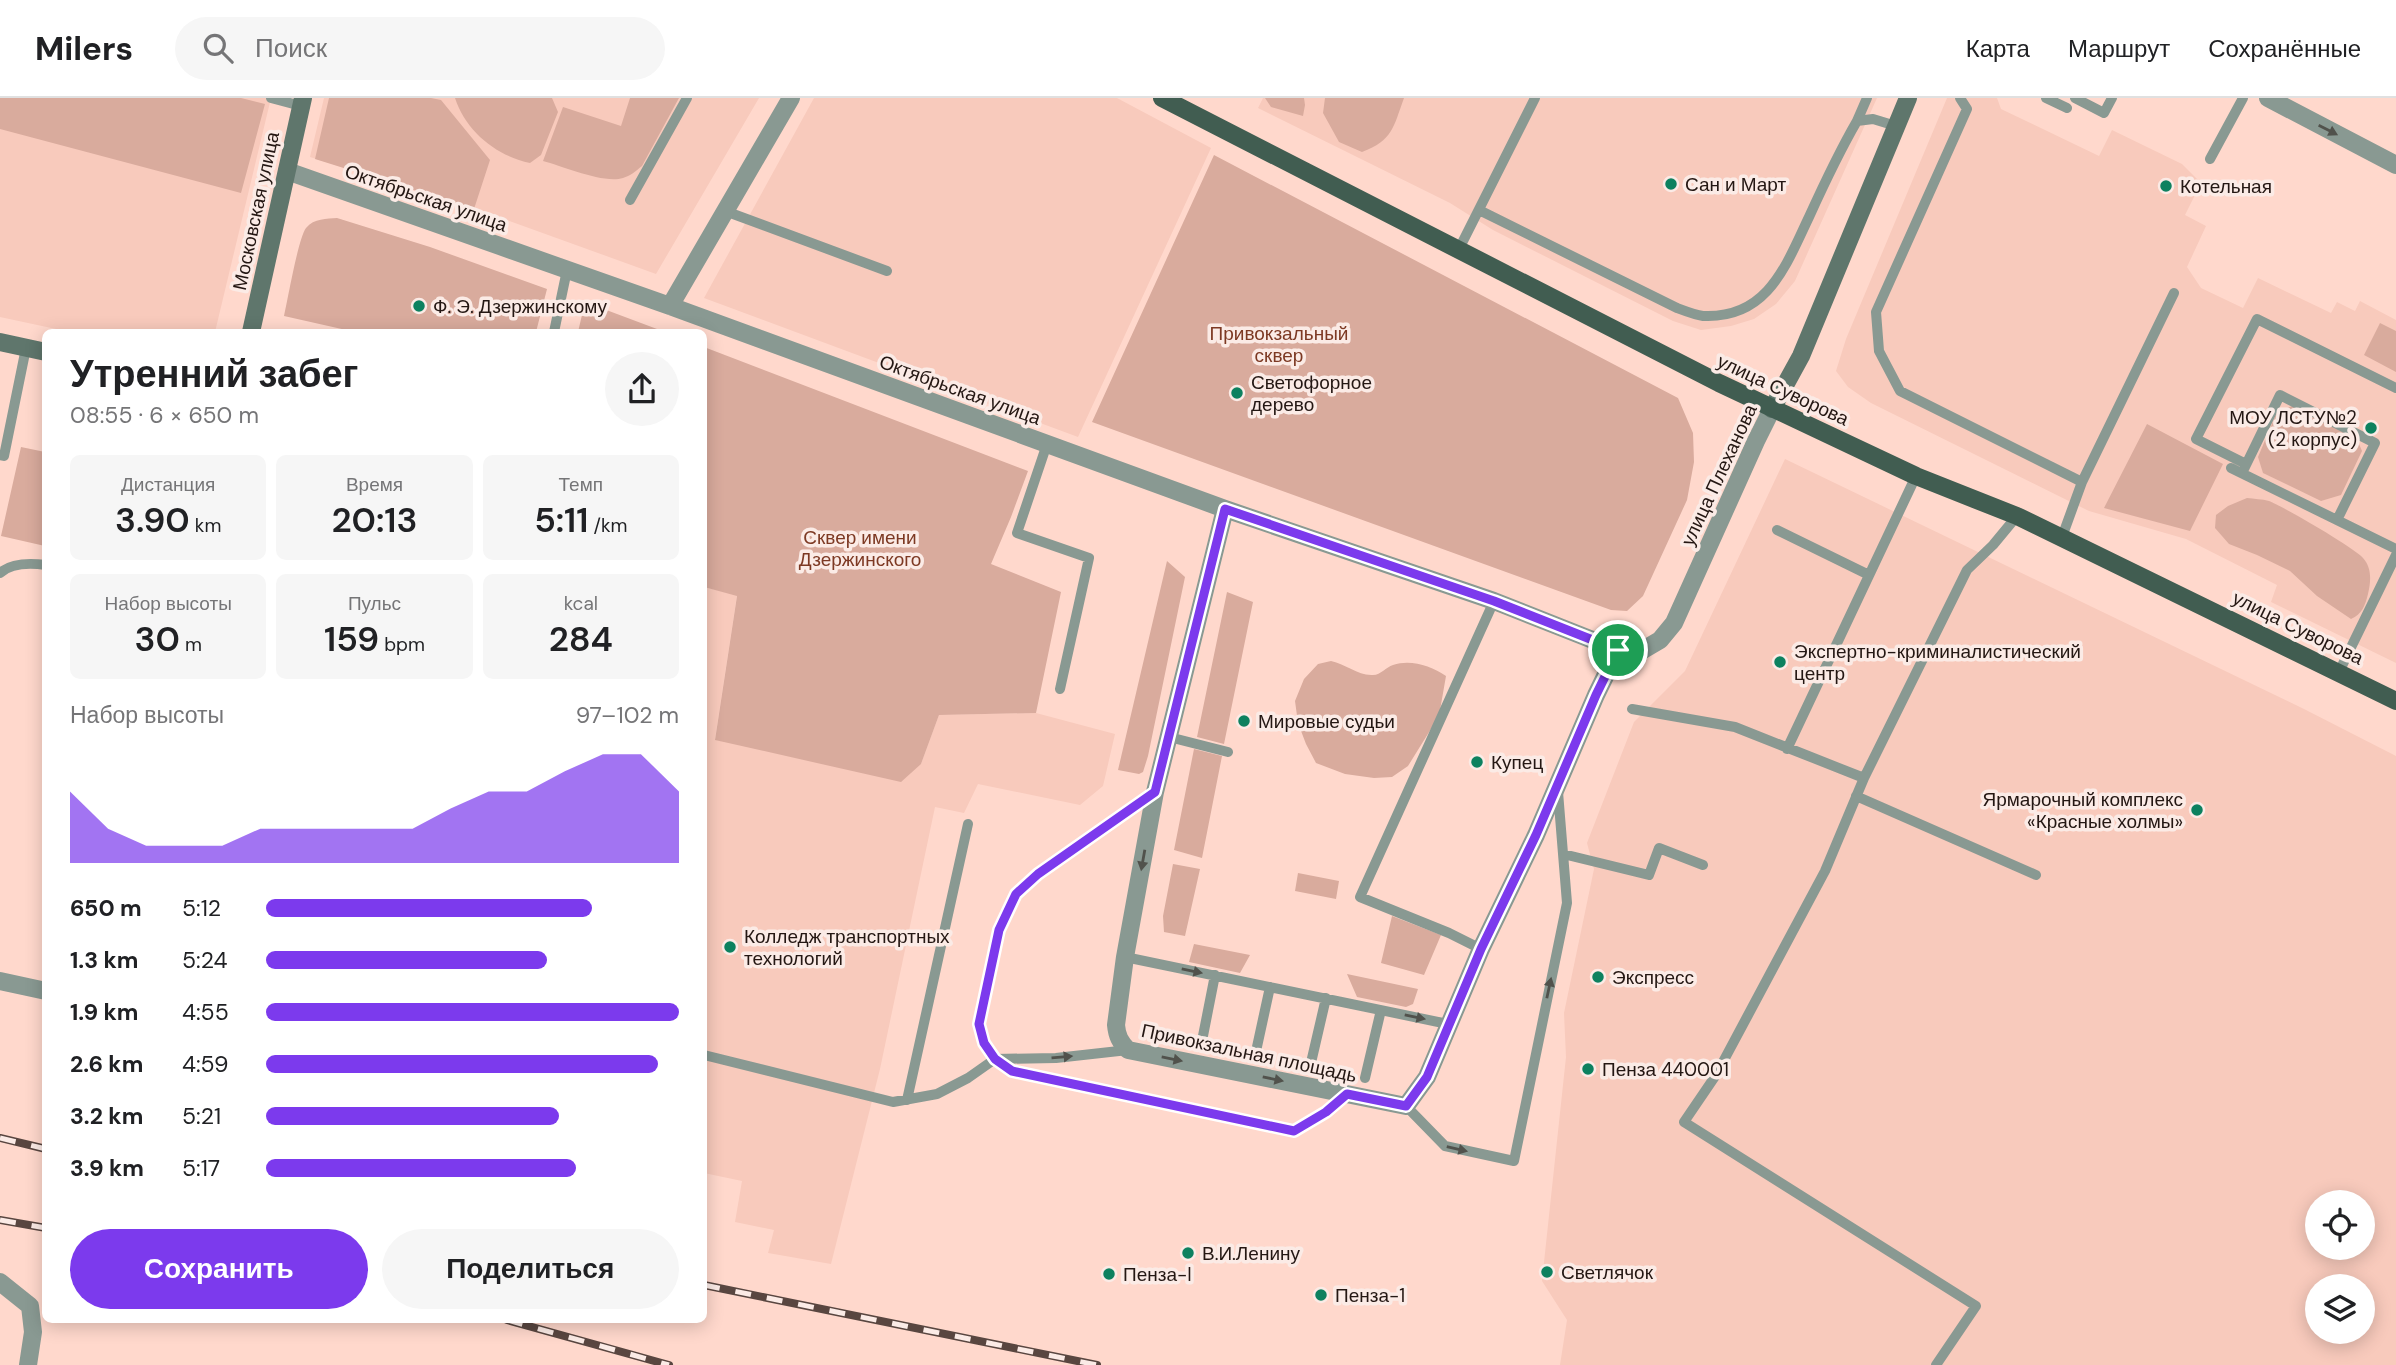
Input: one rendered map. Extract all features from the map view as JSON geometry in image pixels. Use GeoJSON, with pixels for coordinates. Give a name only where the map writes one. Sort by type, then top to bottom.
{"type":"FeatureCollection","features":[{"type":"Feature","properties":{"kind":"main road","name":"улица Суворова"},"geometry":{"type":"LineString","coordinates":[[1162,98],[1772,410],[1916,476],[2017,516],[2396,701]]}},
{"type":"Feature","properties":{"kind":"main road","name":"улица Плеханова"},"geometry":{"type":"LineString","coordinates":[[1772,410],[1801,356],[1908,98]]}},
{"type":"Feature","properties":{"kind":"main road","name":"Московская улица"},"geometry":{"type":"LineString","coordinates":[[252,329],[302,102]]}},
{"type":"Feature","properties":{"kind":"main road"},"geometry":{"type":"LineString","coordinates":[[0,341],[42,351]]}},
{"type":"Feature","properties":{"kind":"street"},"geometry":{"type":"LineString","coordinates":[[670,306],[791,98]]}},
{"type":"Feature","properties":{"kind":"street"},"geometry":{"type":"LineString","coordinates":[[2268,98],[2394,159]]}},
{"type":"Feature","properties":{"kind":"street","name":"Октябрьская улица"},"geometry":{"type":"LineString","coordinates":[[286,171],[670,306],[1225,509],[1494,601],[1618,650]]}},
{"type":"Feature","properties":{"kind":"street","name":"улица Плеханова"},"geometry":{"type":"LineString","coordinates":[[1618,650],[1643,649],[1660,640],[1674,623],[1772,410]]}},
{"type":"Feature","properties":{"kind":"street","name":"Привокзальная площадь"},"geometry":{"type":"LineString","coordinates":[[1225,509],[1155,792],[1125,957],[1117,1035],[1128,1050],[1406,1106]]}},
{"type":"Feature","properties":{"kind":"street"},"geometry":{"type":"LineString","coordinates":[[1406,1106],[1427,1077],[1481,949],[1536,835],[1618,650]]}},
{"type":"Feature","properties":{"kind":"street"},"geometry":{"type":"LineString","coordinates":[[0,981],[42,990]]}},
{"type":"Feature","properties":{"kind":"street"},"geometry":{"type":"LineString","coordinates":[[0,1282],[30,1306],[33,1332],[28,1365]]}},
{"type":"Feature","properties":{"kind":"lane"},"geometry":{"type":"LineString","coordinates":[[271,98],[302,102]]}},
{"type":"Feature","properties":{"kind":"lane"},"geometry":{"type":"LineString","coordinates":[[630,201],[687,98]]}},
{"type":"Feature","properties":{"kind":"lane"},"geometry":{"type":"LineString","coordinates":[[1458,251],[1535,98]]}},
{"type":"Feature","properties":{"kind":"lane"},"geometry":{"type":"LineString","coordinates":[[1479,210],[1677,308],[1702,316],[1728,313],[1748,306],[1767,294],[1783,274],[1867,98]]}},
{"type":"Feature","properties":{"kind":"lane"},"geometry":{"type":"LineString","coordinates":[[1960,98],[1967,109],[1876,312],[1879,351],[1900,391],[2082,482]]}},
{"type":"Feature","properties":{"kind":"lane"},"geometry":{"type":"LineString","coordinates":[[2046,98],[2067,108]]}},
{"type":"Feature","properties":{"kind":"lane"},"geometry":{"type":"LineString","coordinates":[[2075,98],[2104,113],[2112,98]]}},
{"type":"Feature","properties":{"kind":"lane"},"geometry":{"type":"LineString","coordinates":[[2210,159],[2244,98]]}},
{"type":"Feature","properties":{"kind":"lane"},"geometry":{"type":"LineString","coordinates":[[1857,121],[1873,119],[1896,126]]}},
{"type":"Feature","properties":{"kind":"lane"},"geometry":{"type":"LineString","coordinates":[[725,211],[887,271]]}},
{"type":"Feature","properties":{"kind":"lane"},"geometry":{"type":"LineString","coordinates":[[555,329],[567,270]]}},
{"type":"Feature","properties":{"kind":"lane"},"geometry":{"type":"LineString","coordinates":[[2062,537],[2082,482],[2174,293]]}},
{"type":"Feature","properties":{"kind":"lane"},"geometry":{"type":"LineString","coordinates":[[2396,388],[2257,318],[2196,439],[2244,469],[2396,549]]}},
{"type":"Feature","properties":{"kind":"lane"},"geometry":{"type":"LineString","coordinates":[[0,455],[4,456],[26,348]]}},
{"type":"Feature","properties":{"kind":"lane"},"geometry":{"type":"LineString","coordinates":[[2244,469],[2280,395],[2375,443],[2337,520]]}},
{"type":"Feature","properties":{"kind":"lane"},"geometry":{"type":"LineString","coordinates":[[1047,444],[1017,533],[1089,558],[1060,689]]}},
{"type":"Feature","properties":{"kind":"lane"},"geometry":{"type":"LineString","coordinates":[[2231,468],[2244,469]]}},
{"type":"Feature","properties":{"kind":"lane"},"geometry":{"type":"LineString","coordinates":[[1787,749],[1916,476]]}},
{"type":"Feature","properties":{"kind":"lane"},"geometry":{"type":"LineString","coordinates":[[1936,1365],[1976,1306],[1684,1122],[1716,1075],[1825,871],[1864,778],[1967,570],[2017,516]]}},
{"type":"Feature","properties":{"kind":"lane"},"geometry":{"type":"LineString","coordinates":[[1777,530],[1869,575]]}},
{"type":"Feature","properties":{"kind":"lane"},"geometry":{"type":"LineString","coordinates":[[2339,671],[2396,555]]}},
{"type":"Feature","properties":{"kind":"lane"},"geometry":{"type":"LineString","coordinates":[[0,573],[6,567],[42,565]]}},
{"type":"Feature","properties":{"kind":"lane"},"geometry":{"type":"LineString","coordinates":[[1481,949],[1360,897],[1494,601]]}},
{"type":"Feature","properties":{"kind":"lane"},"geometry":{"type":"LineString","coordinates":[[1632,709],[1735,727],[1864,778]]}},
{"type":"Feature","properties":{"kind":"lane"},"geometry":{"type":"LineString","coordinates":[[1169,737],[1228,752]]}},
{"type":"Feature","properties":{"kind":"lane"},"geometry":{"type":"LineString","coordinates":[[1406,1106],[1445,1146],[1514,1161],[1567,902],[1557,786]]}},
{"type":"Feature","properties":{"kind":"lane"},"geometry":{"type":"LineString","coordinates":[[1155,792],[1038,874],[1016,894],[999,930],[979,1024],[984,1043],[995,1059],[1012,1071],[1294,1131],[1326,1112],[1347,1094]]}},
{"type":"Feature","properties":{"kind":"lane"},"geometry":{"type":"LineString","coordinates":[[1856,796],[2036,875]]}},
{"type":"Feature","properties":{"kind":"lane"},"geometry":{"type":"LineString","coordinates":[[907,1100],[968,824]]}},
{"type":"Feature","properties":{"kind":"lane"},"geometry":{"type":"LineString","coordinates":[[1563,854],[1648,875],[1659,848],[1703,865]]}},
{"type":"Feature","properties":{"kind":"lane"},"geometry":{"type":"LineString","coordinates":[[1125,957],[1448,1024]]}},
{"type":"Feature","properties":{"kind":"lane"},"geometry":{"type":"LineString","coordinates":[[1200,1046],[1214,975]]}},
{"type":"Feature","properties":{"kind":"lane"},"geometry":{"type":"LineString","coordinates":[[1255,1056],[1270,987]]}},
{"type":"Feature","properties":{"kind":"lane"},"geometry":{"type":"LineString","coordinates":[[1310,1067],[1326,998]]}},
{"type":"Feature","properties":{"kind":"lane"},"geometry":{"type":"LineString","coordinates":[[1365,1078],[1381,1010]]}},
{"type":"Feature","properties":{"kind":"lane"},"geometry":{"type":"LineString","coordinates":[[707,1056],[893,1102],[937,1094],[968,1078],[995,1059],[1056,1058],[1128,1050]]}},
{"type":"Feature","properties":{"kind":"shaded area"},"geometry":{"type":"Polygon","coordinates":[[[0,98],[271,98],[216,329],[56,329],[0,317],[0,98]]]}},
{"type":"Feature","properties":{"kind":"shaded area"},"geometry":{"type":"Polygon","coordinates":[[[324,98],[759,98],[656,274],[471,207],[310,157],[324,98]]]}},
{"type":"Feature","properties":{"kind":"shaded area"},"geometry":{"type":"Polygon","coordinates":[[[814,98],[1117,98],[1211,148],[1078,437],[704,298],[814,98]]]}},
{"type":"Feature","properties":{"kind":"shaded area"},"geometry":{"type":"Polygon","coordinates":[[[1263,98],[1877,98],[1795,281],[1776,304],[1754,319],[1731,326],[1701,330],[1673,321],[1493,230],[1450,203],[1258,108],[1263,98]]]}},
{"type":"Feature","properties":{"kind":"shaded area"},"geometry":{"type":"Polygon","coordinates":[[[1947,98],[1997,98],[2001,109],[2099,156],[2112,130],[2182,164],[2198,180],[2196,193],[2185,215],[2206,226],[2187,267],[2201,288],[2243,308],[2258,278],[2331,313],[2337,302],[2355,311],[2360,301],[2396,320],[2396,663],[2271,602],[2277,585],[2186,539],[2089,511],[1871,403],[1848,387],[1836,371],[1846,339],[1947,98]]]}},
{"type":"Feature","properties":{"kind":"shaded area"},"geometry":{"type":"Polygon","coordinates":[[[1785,459],[2396,756],[2396,1365],[1560,1365],[1567,1320],[1542,1281],[1566,1057],[1564,1013],[1594,869],[1587,843],[1634,722],[1685,671],[1785,459]]]}},
{"type":"Feature","properties":{"kind":"shaded area"},"geometry":{"type":"Polygon","coordinates":[[[707,588],[737,595],[715,739],[921,764],[939,715],[1036,713],[1115,734],[1103,786],[1080,805],[978,784],[964,813],[935,807],[880,1069],[831,1264],[768,1253],[774,1230],[735,1222],[742,1181],[707,1174],[707,588]]]}},
{"type":"Feature","properties":{"kind":"green space"},"geometry":{"type":"Polygon","coordinates":[[[0,98],[241,98],[265,104],[241,193],[0,129],[0,98]]]}},
{"type":"Feature","properties":{"kind":"green space"},"geometry":{"type":"Polygon","coordinates":[[[329,98],[441,100],[490,160],[474,209],[315,159],[329,98]]]}},
{"type":"Feature","properties":{"kind":"green space"},"geometry":{"type":"Polygon","coordinates":[[[455,98],[552,98],[558,112],[541,155],[530,163],[506,155],[484,141],[467,122],[455,98]]]}},
{"type":"Feature","properties":{"kind":"green space"},"geometry":{"type":"Polygon","coordinates":[[[630,98],[679,98],[642,166],[623,178],[605,179],[543,161],[563,107],[621,126],[630,98]]]}},
{"type":"Feature","properties":{"kind":"green space"},"geometry":{"type":"Polygon","coordinates":[[[1265,98],[1304,98],[1303,116],[1271,107],[1265,98]]]}},
{"type":"Feature","properties":{"kind":"green space"},"geometry":{"type":"Polygon","coordinates":[[[1325,98],[1404,98],[1386,138],[1362,152],[1339,142],[1323,113],[1325,98]]]}},
{"type":"Feature","properties":{"kind":"green space","name":"Привокзальный сквер"},"geometry":{"type":"Polygon","coordinates":[[[1214,155],[1678,398],[1693,433],[1694,462],[1687,500],[1643,596],[1627,611],[1611,610],[1092,422],[1214,155]]]}},
{"type":"Feature","properties":{"kind":"green space"},"geometry":{"type":"Polygon","coordinates":[[[337,218],[430,247],[547,289],[537,329],[342,329],[284,316],[303,234],[309,225],[337,218]]]}},
{"type":"Feature","properties":{"kind":"green space"},"geometry":{"type":"Polygon","coordinates":[[[585,302],[657,329],[579,329],[585,302]]]}},
{"type":"Feature","properties":{"kind":"green space"},"geometry":{"type":"Polygon","coordinates":[[[2380,323],[2396,331],[2396,372],[2364,355],[2380,323]]]}},
{"type":"Feature","properties":{"kind":"green space","name":"Сквер имени Дзержинского"},"geometry":{"type":"Polygon","coordinates":[[[707,348],[1028,471],[991,564],[1061,592],[1036,713],[939,715],[921,764],[901,782],[715,740],[737,596],[707,588],[707,348]]]}},
{"type":"Feature","properties":{"kind":"green space"},"geometry":{"type":"Polygon","coordinates":[[[2292,406],[2356,437],[2362,451],[2341,495],[2321,501],[2263,473],[2258,457],[2277,412],[2292,406]]]}},
{"type":"Feature","properties":{"kind":"green space"},"geometry":{"type":"Polygon","coordinates":[[[2147,424],[2223,464],[2190,531],[2104,508],[2147,424]]]}},
{"type":"Feature","properties":{"kind":"green space"},"geometry":{"type":"Polygon","coordinates":[[[21,447],[42,451],[42,545],[1,536],[21,447]]]}},
{"type":"Feature","properties":{"kind":"green space"},"geometry":{"type":"Polygon","coordinates":[[[2247,498],[2276,504],[2363,558],[2369,570],[2370,584],[2366,602],[2358,615],[2351,619],[2317,596],[2290,571],[2229,544],[2215,528],[2216,515],[2228,506],[2247,498]]]}},
{"type":"Feature","properties":{"kind":"green space"},"geometry":{"type":"Polygon","coordinates":[[[1167,561],[1185,577],[1148,756],[1143,772],[1139,774],[1118,770],[1167,561]]]}},
{"type":"Feature","properties":{"kind":"green space"},"geometry":{"type":"Polygon","coordinates":[[[1227,592],[1253,602],[1224,744],[1197,737],[1227,592]]]}},
{"type":"Feature","properties":{"kind":"green space"},"geometry":{"type":"Polygon","coordinates":[[[1331,661],[1368,675],[1376,675],[1400,663],[1414,663],[1446,676],[1439,716],[1408,766],[1392,777],[1374,778],[1345,774],[1316,763],[1306,744],[1298,723],[1295,701],[1304,679],[1318,664],[1331,661]]]}},
{"type":"Feature","properties":{"kind":"green space"},"geometry":{"type":"Polygon","coordinates":[[[1194,749],[1222,756],[1202,858],[1174,850],[1194,749]]]}},
{"type":"Feature","properties":{"kind":"green space"},"geometry":{"type":"Polygon","coordinates":[[[1173,864],[1200,869],[1185,936],[1164,932],[1163,916],[1173,864]]]}},
{"type":"Feature","properties":{"kind":"green space"},"geometry":{"type":"Polygon","coordinates":[[[1298,873],[1339,881],[1336,899],[1295,891],[1298,873]]]}},
{"type":"Feature","properties":{"kind":"green space"},"geometry":{"type":"Polygon","coordinates":[[[1392,916],[1441,935],[1424,975],[1381,963],[1392,916]]]}},
{"type":"Feature","properties":{"kind":"green space"},"geometry":{"type":"Polygon","coordinates":[[[1194,944],[1250,955],[1240,973],[1189,962],[1194,944]]]}},
{"type":"Feature","properties":{"kind":"green space"},"geometry":{"type":"Polygon","coordinates":[[[1347,974],[1418,989],[1413,1004],[1406,1007],[1357,997],[1347,974]]]}},
{"type":"Feature","properties":{"kind":"railway"},"geometry":{"type":"LineString","coordinates":[[0,1138],[42,1148]]}},
{"type":"Feature","properties":{"kind":"railway"},"geometry":{"type":"LineString","coordinates":[[0,1220],[42,1227]]}},
{"type":"Feature","properties":{"kind":"railway"},"geometry":{"type":"LineString","coordinates":[[707,1286],[1097,1365]]}},
{"type":"Feature","properties":{"kind":"railway"},"geometry":{"type":"LineString","coordinates":[[518,1323],[669,1365]]}},
{"type":"Feature","properties":{"kind":"place","name":"Сан и Март"},"geometry":{"type":"Point","coordinates":[1671,184]}},
{"type":"Feature","properties":{"kind":"place","name":"Котельная"},"geometry":{"type":"Point","coordinates":[2166,186]}},
{"type":"Feature","properties":{"kind":"place","name":"Ф. Э. Дзержинскому"},"geometry":{"type":"Point","coordinates":[419,306]}},
{"type":"Feature","properties":{"kind":"place","name":"Светофорное дерево"},"geometry":{"type":"Point","coordinates":[1237,393]}},
{"type":"Feature","properties":{"kind":"place","name":"МОУ ЛСТУ№2 (2 корпус)"},"geometry":{"type":"Point","coordinates":[2371,428]}},
{"type":"Feature","properties":{"kind":"place","name":"Экспертно-криминалистический центр"},"geometry":{"type":"Point","coordinates":[1780,662]}},
{"type":"Feature","properties":{"kind":"place","name":"Мировые судьи"},"geometry":{"type":"Point","coordinates":[1244,721]}},
{"type":"Feature","properties":{"kind":"place","name":"Купец"},"geometry":{"type":"Point","coordinates":[1477,762]}},
{"type":"Feature","properties":{"kind":"place","name":"Ярмарочный комплекс «Красные холмы»"},"geometry":{"type":"Point","coordinates":[2197,810]}},
{"type":"Feature","properties":{"kind":"place","name":"Колледж транспортных технологий"},"geometry":{"type":"Point","coordinates":[730,947]}},
{"type":"Feature","properties":{"kind":"place","name":"Экспресс"},"geometry":{"type":"Point","coordinates":[1598,977]}},
{"type":"Feature","properties":{"kind":"place","name":"Пенза 440001"},"geometry":{"type":"Point","coordinates":[1588,1069]}},
{"type":"Feature","properties":{"kind":"place","name":"В.И.Ленину"},"geometry":{"type":"Point","coordinates":[1188,1253]}},
{"type":"Feature","properties":{"kind":"place","name":"Светлячок"},"geometry":{"type":"Point","coordinates":[1547,1272]}},
{"type":"Feature","properties":{"kind":"place","name":"Пенза-I"},"geometry":{"type":"Point","coordinates":[1109,1274]}},
{"type":"Feature","properties":{"kind":"place","name":"Пенза-1"},"geometry":{"type":"Point","coordinates":[1321,1295]}},
{"type":"Feature","properties":{"kind":"route"},"geometry":{"type":"LineString","coordinates":[[1225,509],[1494,601],[1618,650],[1536,835],[1481,949],[1427,1077],[1406,1106],[1347,1094],[1326,1112],[1294,1131],[1012,1071],[995,1059],[984,1043],[979,1024],[999,930],[1016,894],[1038,874],[1155,792],[1225,509]]}}]}
